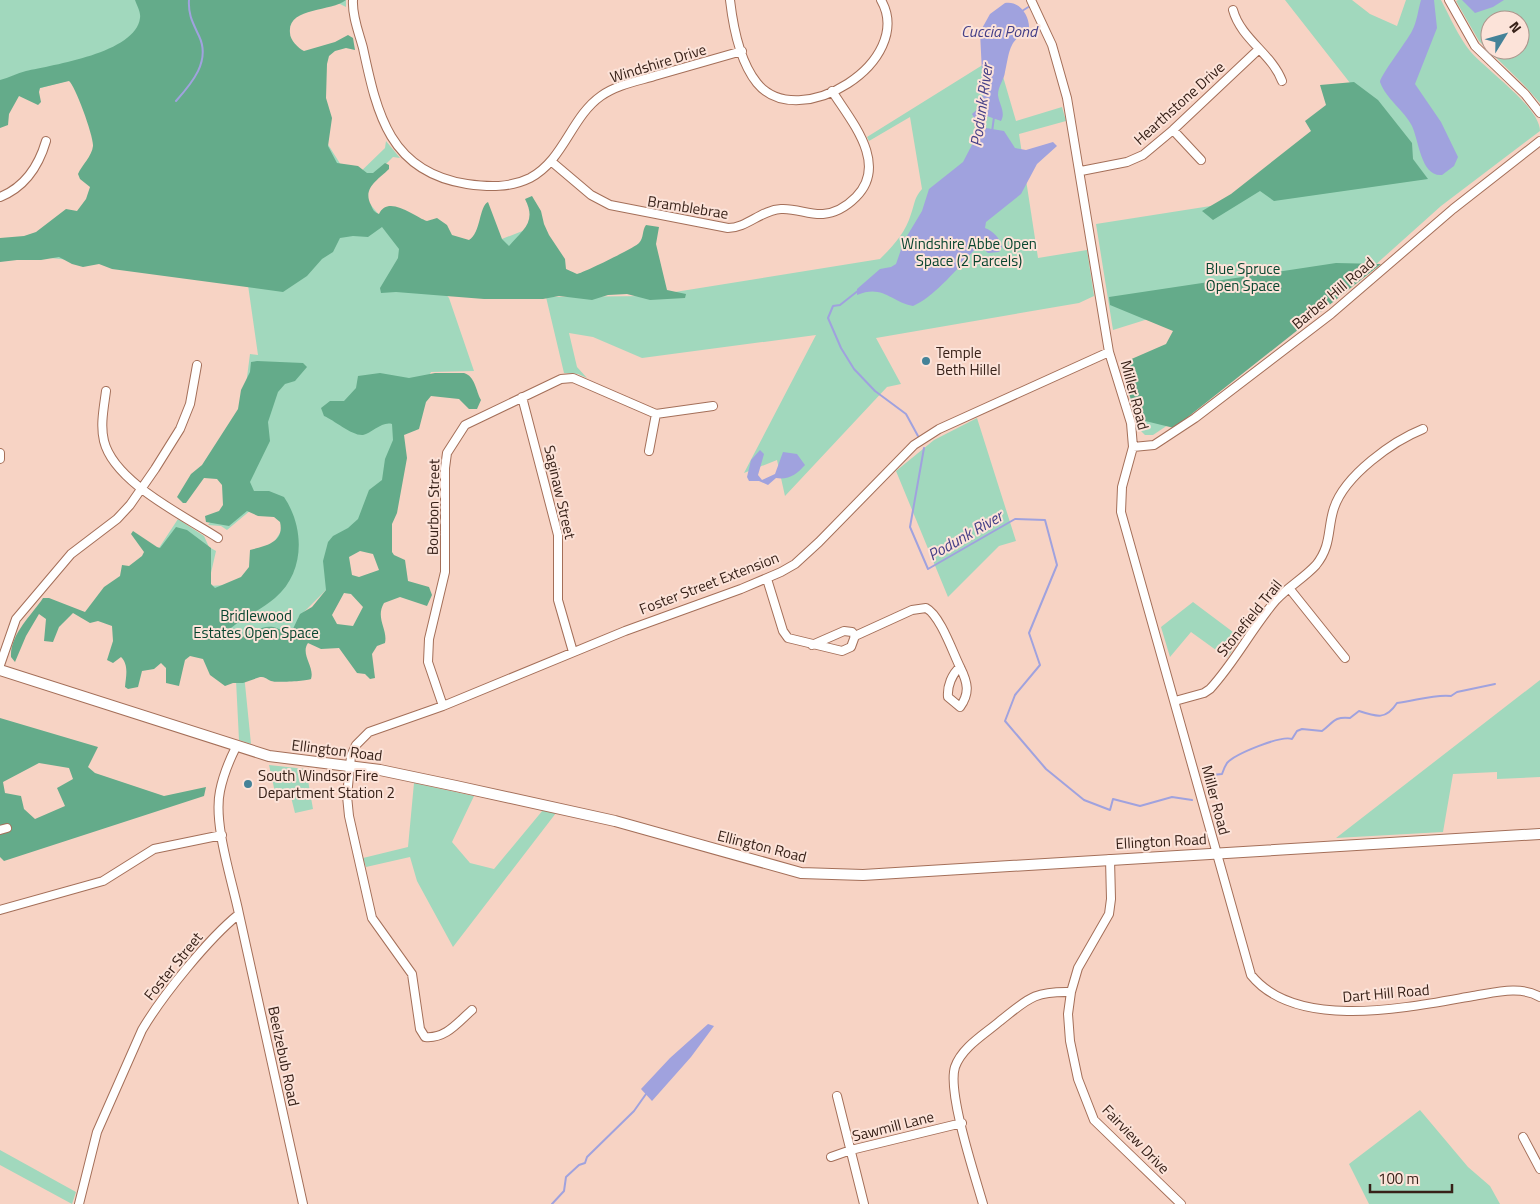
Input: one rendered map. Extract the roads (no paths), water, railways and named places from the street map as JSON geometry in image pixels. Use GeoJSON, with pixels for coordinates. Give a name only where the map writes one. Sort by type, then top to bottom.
{"type":"FeatureCollection","features":[{"type":"Feature","properties":{"kind":"main road","name":"Ellington Road"},"geometry":{"type":"LineString","coordinates":[[0,670],[269,756],[380,770],[615,821],[802,872],[863,874],[1540,834]]}},
{"type":"Feature","properties":{"kind":"street","name":"Windshire Drive"},"geometry":{"type":"LineString","coordinates":[[353,0],[370,84],[380,118],[389,134],[412,160],[441,177],[456,182],[488,186],[518,182],[529,178],[552,162],[582,118],[600,96],[623,85],[742,52]]}},
{"type":"Feature","properties":{"kind":"street"},"geometry":{"type":"LineString","coordinates":[[730,0],[747,68],[758,85],[775,96],[792,102],[812,100],[832,91],[865,71],[885,43],[888,26],[881,0]]}},
{"type":"Feature","properties":{"kind":"street","name":"Miller Road"},"geometry":{"type":"LineString","coordinates":[[1031,0],[1052,45],[1073,126],[1110,352],[1131,423],[1133,447],[1120,498],[1121,512],[1216,853]]}},
{"type":"Feature","properties":{"kind":"street"},"geometry":{"type":"LineString","coordinates":[[1450,0],[1475,46],[1525,94],[1540,113]]}},
{"type":"Feature","properties":{"kind":"street"},"geometry":{"type":"LineString","coordinates":[[1233,10],[1236,23],[1278,70],[1282,81]]}},
{"type":"Feature","properties":{"kind":"street","name":"Hearthstone Drive"},"geometry":{"type":"LineString","coordinates":[[1080,171],[1127,162],[1138,157],[1173,130],[1259,49]]}},
{"type":"Feature","properties":{"kind":"street","name":"Bramblebrae"},"geometry":{"type":"LineString","coordinates":[[552,162],[591,195],[610,206],[702,224],[738,228],[766,212],[780,209],[822,214],[838,211],[862,190],[869,178],[870,165],[864,143],[832,91]]}},
{"type":"Feature","properties":{"kind":"street"},"geometry":{"type":"LineString","coordinates":[[1173,130],[1201,160]]}},
{"type":"Feature","properties":{"kind":"street"},"geometry":{"type":"LineString","coordinates":[[0,197],[16,187],[33,171],[42,157],[46,141]]}},
{"type":"Feature","properties":{"kind":"street","name":"Barber Hill Road"},"geometry":{"type":"LineString","coordinates":[[1133,447],[1154,445],[1196,418],[1331,314],[1453,209],[1540,141]]}},
{"type":"Feature","properties":{"kind":"street","name":"Foster Street Extension"},"geometry":{"type":"LineString","coordinates":[[472,1010],[447,1033],[434,1038],[425,1037],[420,1029],[412,974],[372,918],[366,899],[349,816],[347,796],[349,766],[356,745],[369,732],[443,706],[573,652],[767,579],[795,564],[914,445],[939,429],[1110,352]]}},
{"type":"Feature","properties":{"kind":"street"},"geometry":{"type":"LineString","coordinates":[[0,665],[16,619],[71,554],[116,519],[142,488],[180,429],[190,404],[197,365]]}},
{"type":"Feature","properties":{"kind":"street","name":"Bourbon Street"},"geometry":{"type":"LineString","coordinates":[[443,706],[428,662],[429,639],[445,572],[445,468],[447,453],[465,425],[561,379],[572,378],[656,414]]}},
{"type":"Feature","properties":{"kind":"street"},"geometry":{"type":"LineString","coordinates":[[106,391],[103,418],[104,440],[111,459],[123,474],[218,538]]}},
{"type":"Feature","properties":{"kind":"street","name":"Saginaw Street"},"geometry":{"type":"LineString","coordinates":[[522,397],[558,535],[558,600],[573,652]]}},
{"type":"Feature","properties":{"kind":"street"},"geometry":{"type":"LineString","coordinates":[[649,451],[656,414],[714,406]]}},
{"type":"Feature","properties":{"kind":"street","name":"Stonefield Trail"},"geometry":{"type":"LineString","coordinates":[[1175,701],[1204,694],[1210,689],[1276,600],[1316,565],[1328,546],[1334,508],[1342,492],[1353,478],[1406,436],[1423,429]]}},
{"type":"Feature","properties":{"kind":"street"},"geometry":{"type":"LineString","coordinates":[[0,453],[0,459]]}},
{"type":"Feature","properties":{"kind":"street"},"geometry":{"type":"LineString","coordinates":[[767,579],[785,635],[812,645],[845,651],[854,643],[855,636]]}},
{"type":"Feature","properties":{"kind":"street"},"geometry":{"type":"LineString","coordinates":[[1288,588],[1345,658]]}},
{"type":"Feature","properties":{"kind":"street"},"geometry":{"type":"LineString","coordinates":[[855,636],[912,610],[926,608],[935,615],[960,667]]}},
{"type":"Feature","properties":{"kind":"street"},"geometry":{"type":"LineString","coordinates":[[812,645],[844,631],[852,632],[855,636]]}},
{"type":"Feature","properties":{"kind":"street"},"geometry":{"type":"LineString","coordinates":[[236,747],[220,792],[222,835],[239,914]]}},
{"type":"Feature","properties":{"kind":"street"},"geometry":{"type":"LineString","coordinates":[[0,910],[103,881],[154,849],[222,835]]}},
{"type":"Feature","properties":{"kind":"street","name":"Dart Hill Road"},"geometry":{"type":"LineString","coordinates":[[1216,853],[1251,975],[1262,988],[1277,996],[1327,1010],[1356,1012],[1400,1008],[1494,993],[1519,991],[1534,993],[1540,997]]}},
{"type":"Feature","properties":{"kind":"street","name":"Fairview Drive"},"geometry":{"type":"LineString","coordinates":[[1110,859],[1109,914],[1078,968],[1070,992],[1068,1014],[1070,1041],[1078,1079],[1094,1120],[1181,1204]]}},
{"type":"Feature","properties":{"kind":"street","name":"Foster Street"},"geometry":{"type":"LineString","coordinates":[[79,1204],[97,1132],[142,1030],[150,1016],[196,958],[229,922],[239,914]]}},
{"type":"Feature","properties":{"kind":"street","name":"Beelzebub Road"},"geometry":{"type":"LineString","coordinates":[[239,914],[303,1204]]}},
{"type":"Feature","properties":{"kind":"street"},"geometry":{"type":"LineString","coordinates":[[983,1204],[954,1090],[955,1067],[968,1047],[1032,996],[1048,991],[1070,992]]}},
{"type":"Feature","properties":{"kind":"street"},"geometry":{"type":"LineString","coordinates":[[837,1096],[864,1204]]}},
{"type":"Feature","properties":{"kind":"street","name":"Sawmill Lane"},"geometry":{"type":"LineString","coordinates":[[831,1157],[851,1150],[962,1123]]}},
{"type":"Feature","properties":{"kind":"street"},"geometry":{"type":"LineString","coordinates":[[1523,1137],[1540,1170]]}},
{"type":"Feature","properties":{"kind":"water"},"geometry":{"type":"Polygon","coordinates":[[[1421,0],[1434,0],[1437,28],[1415,84],[1441,122],[1458,157],[1454,166],[1442,175],[1435,174],[1425,164],[1409,120],[1386,94],[1380,82],[1412,31],[1421,0]]]}},
{"type":"Feature","properties":{"kind":"water"},"geometry":{"type":"Polygon","coordinates":[[[1462,0],[1504,0],[1493,7],[1475,13],[1462,0]]]}},
{"type":"Feature","properties":{"kind":"water","name":"Cuccia Pond"},"geometry":{"type":"Polygon","coordinates":[[[1005,3],[1015,4],[1023,10],[1028,19],[1029,29],[1017,38],[1009,52],[998,92],[1003,111],[1001,121],[987,116],[976,121],[972,114],[981,106],[983,93],[980,32],[990,14],[1005,3]]]}},
{"type":"Feature","properties":{"kind":"water"},"geometry":{"type":"Polygon","coordinates":[[[986,128],[1004,131],[1015,148],[1026,150],[1053,142],[1057,146],[1037,164],[1021,194],[986,222],[985,228],[996,235],[1000,241],[1002,247],[999,252],[988,253],[979,245],[939,287],[913,306],[880,293],[866,292],[857,295],[857,289],[880,269],[896,264],[904,241],[922,211],[929,189],[963,162],[974,141],[986,128]]]}},
{"type":"Feature","properties":{"kind":"water"},"geometry":{"type":"Polygon","coordinates":[[[760,450],[764,454],[758,475],[762,480],[775,474],[783,452],[797,454],[805,465],[792,476],[776,478],[768,485],[759,481],[749,481],[747,477],[751,460],[760,450]]]}},
{"type":"Feature","properties":{"kind":"water"},"geometry":{"type":"Polygon","coordinates":[[[708,1024],[714,1026],[691,1057],[652,1101],[641,1089],[670,1058],[708,1024]]]}},
{"type":"Feature","properties":{"kind":"waterway"},"geometry":{"type":"LineString","coordinates":[[176,101],[198,71],[203,54],[202,45],[190,15],[189,0]]}},
{"type":"Feature","properties":{"kind":"waterway","name":"Podunk River"},"geometry":{"type":"LineString","coordinates":[[1022,11],[1030,6]]}},
{"type":"Feature","properties":{"kind":"waterway","name":"Podunk River"},"geometry":{"type":"LineString","coordinates":[[992,132],[994,117]]}},
{"type":"Feature","properties":{"kind":"waterway","name":"Podunk River"},"geometry":{"type":"LineString","coordinates":[[859,290],[840,305],[833,306],[828,318],[841,348],[854,369],[875,391],[906,414],[918,436]]}},
{"type":"Feature","properties":{"kind":"waterway","name":"Podunk River"},"geometry":{"type":"LineString","coordinates":[[924,448],[910,527],[928,569],[1015,519],[1045,520],[1057,565],[1029,633],[1040,665],[1015,695],[1005,721],[1046,769],[1084,800],[1110,810],[1113,799],[1140,806],[1172,797],[1192,800]]}},
{"type":"Feature","properties":{"kind":"waterway","name":"Podunk River"},"geometry":{"type":"LineString","coordinates":[[1207,789],[1212,775],[1222,774],[1227,763],[1232,759],[1269,742],[1292,739],[1297,731],[1302,729],[1322,731],[1337,719],[1350,718],[1359,711],[1381,716],[1389,712],[1397,703],[1431,697],[1451,696],[1457,692],[1495,684]]}},
{"type":"Feature","properties":{"kind":"waterway"},"geometry":{"type":"LineString","coordinates":[[552,1204],[564,1191],[566,1177],[579,1165],[585,1163],[587,1157],[634,1111],[646,1094]]}},
{"type":"Feature","properties":{"kind":"place","name":"Temple Beth Hillel"},"geometry":{"type":"Point","coordinates":[926,361]}},
{"type":"Feature","properties":{"kind":"place","name":"South Windsor Fire Department Station 2"},"geometry":{"type":"Point","coordinates":[248,784]}},
{"type":"Feature","properties":{"kind":"park label","name":"Windshire Abbe Open Space (2 Parcels)"},"geometry":{"type":"Point","coordinates":[969,252]}},
{"type":"Feature","properties":{"kind":"park label","name":"Blue Spruce Open Space"},"geometry":{"type":"Point","coordinates":[1243,276]}},
{"type":"Feature","properties":{"kind":"park label","name":"Bridlewood Estates Open Space"},"geometry":{"type":"Point","coordinates":[256,624]}}]}
